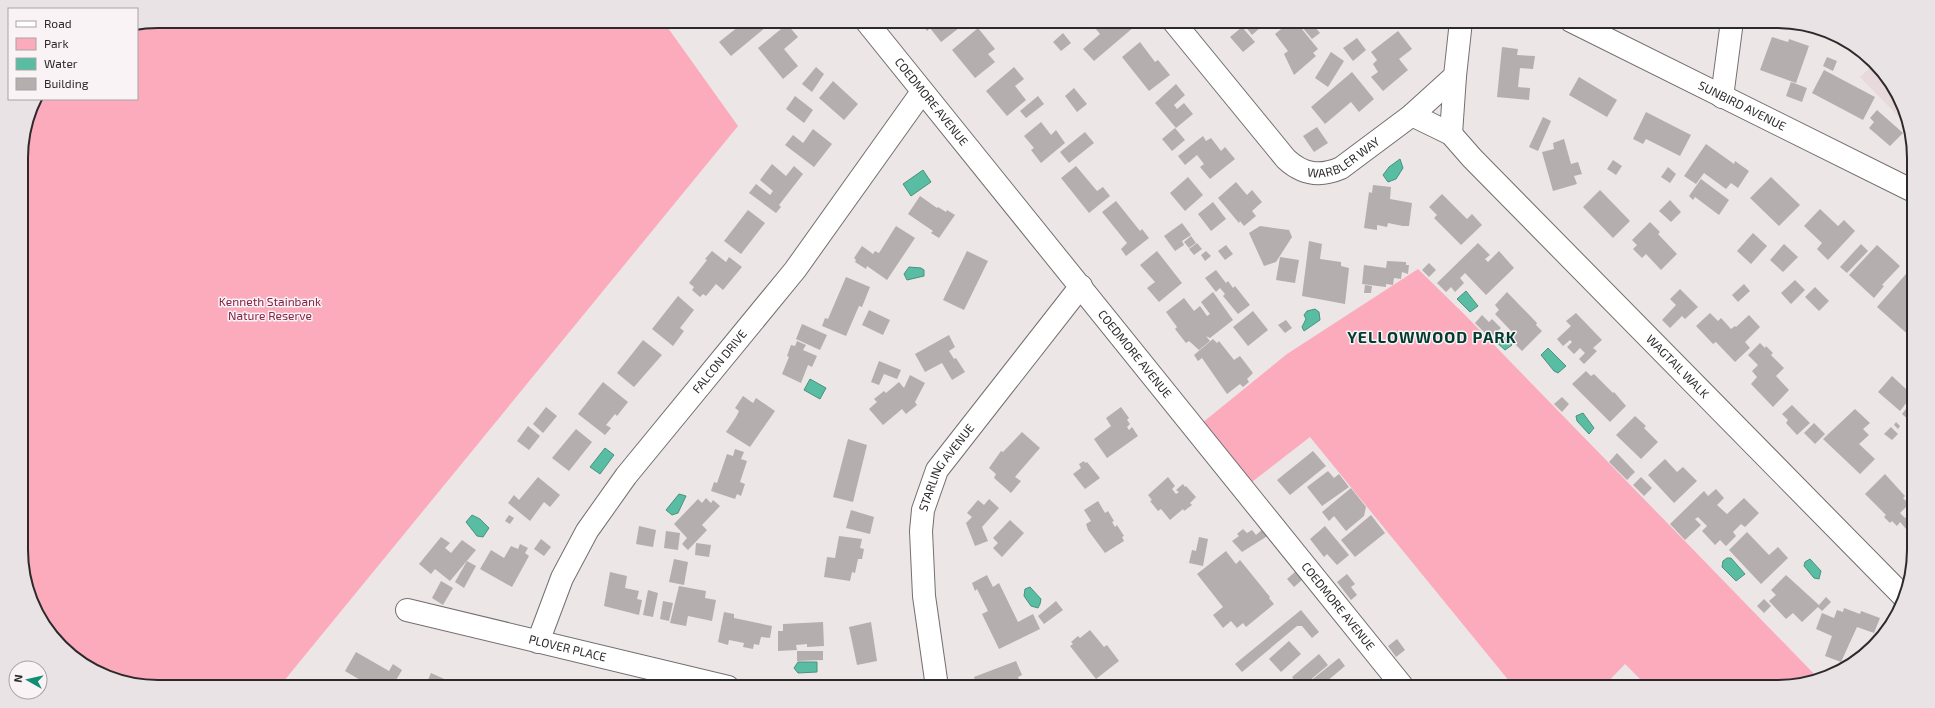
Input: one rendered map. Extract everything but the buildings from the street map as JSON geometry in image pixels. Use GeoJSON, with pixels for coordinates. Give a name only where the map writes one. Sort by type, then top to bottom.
{"type":"FeatureCollection","features":[{"type":"Feature","properties":{"kind":"street","name":"COEDMORE AVENUE"},"geometry":{"type":"LineString","coordinates":[[872,28],[1081,286],[1288,547],[1358,630],[1397,680]]}},
{"type":"Feature","properties":{"kind":"street","name":"WARBLER WAY"},"geometry":{"type":"LineString","coordinates":[[1179,28],[1286,159],[1294,166],[1316,175],[1328,173],[1341,168],[1412,115],[1455,76]]}},
{"type":"Feature","properties":{"kind":"street"},"geometry":{"type":"LineString","coordinates":[[1451,134],[1460,28]]}},
{"type":"Feature","properties":{"kind":"street","name":"SUNBIRD AVENUE"},"geometry":{"type":"LineString","coordinates":[[1585,28],[1907,188]]}},
{"type":"Feature","properties":{"kind":"street"},"geometry":{"type":"LineString","coordinates":[[1722,97],[1731,28]]}},
{"type":"Feature","properties":{"kind":"street","name":"FALCON DRIVE"},"geometry":{"type":"LineString","coordinates":[[538,642],[562,578],[587,531],[626,476],[795,270],[922,92]]}},
{"type":"Feature","properties":{"kind":"street","name":"WAGTAIL WALK"},"geometry":{"type":"LineString","coordinates":[[1412,115],[1451,134],[1472,158],[1900,593]]}},
{"type":"Feature","properties":{"kind":"street","name":"STARLING AVENUE"},"geometry":{"type":"LineString","coordinates":[[936,680],[924,596],[921,530],[923,510],[928,493],[937,470],[1081,286]]}},
{"type":"Feature","properties":{"kind":"street","name":"PLOVER PLACE"},"geometry":{"type":"LineString","coordinates":[[407,610],[698,680]]}},
{"type":"Feature","properties":{"kind":"shaded area"},"geometry":{"type":"Polygon","coordinates":[[[1870,67],[1890,93],[1901,119],[1860,77],[1870,67]]]}},
{"type":"Feature","properties":{"kind":"green space","name":"Kenneth Stainbank Nature Reserve"},"geometry":{"type":"Polygon","coordinates":[[[668,28],[738,126],[285,680],[150,680],[133,677],[116,673],[101,667],[72,648],[60,636],[41,607],[35,592],[29,567],[28,550],[28,150],[32,125],[42,100],[138,100],[138,30],[141,29],[668,28]]]}},
{"type":"Feature","properties":{"kind":"green space"},"geometry":{"type":"Polygon","coordinates":[[[1418,269],[1466,316],[1815,674],[1785,680],[1641,680],[1625,664],[1610,680],[1508,680],[1310,437],[1248,485],[1202,423],[1287,354],[1418,269]]]}},
{"type":"Feature","properties":{"kind":"water"},"geometry":{"type":"Polygon","coordinates":[[[1400,159],[1403,168],[1396,179],[1388,182],[1383,175],[1389,167],[1400,159]]]}},
{"type":"Feature","properties":{"kind":"water"},"geometry":{"type":"Polygon","coordinates":[[[923,170],[931,182],[911,196],[903,184],[923,170]]]}},
{"type":"Feature","properties":{"kind":"water"},"geometry":{"type":"Polygon","coordinates":[[[909,267],[921,268],[924,270],[924,276],[907,280],[904,274],[909,267]]]}},
{"type":"Feature","properties":{"kind":"water"},"geometry":{"type":"Polygon","coordinates":[[[1466,291],[1478,306],[1470,312],[1457,299],[1466,291]]]}},
{"type":"Feature","properties":{"kind":"water"},"geometry":{"type":"Polygon","coordinates":[[[1315,309],[1319,312],[1320,320],[1304,331],[1302,327],[1306,319],[1304,315],[1307,311],[1315,309]]]}},
{"type":"Feature","properties":{"kind":"water"},"geometry":{"type":"Polygon","coordinates":[[[1502,333],[1512,345],[1505,350],[1495,341],[1497,334],[1502,333]]]}},
{"type":"Feature","properties":{"kind":"water"},"geometry":{"type":"Polygon","coordinates":[[[1548,348],[1566,366],[1558,373],[1554,371],[1541,355],[1548,348]]]}},
{"type":"Feature","properties":{"kind":"water"},"geometry":{"type":"Polygon","coordinates":[[[810,379],[826,388],[820,399],[804,390],[810,379]]]}},
{"type":"Feature","properties":{"kind":"water"},"geometry":{"type":"Polygon","coordinates":[[[1583,413],[1594,428],[1589,434],[1577,421],[1576,416],[1583,413]]]}},
{"type":"Feature","properties":{"kind":"water"},"geometry":{"type":"Polygon","coordinates":[[[605,448],[614,455],[600,474],[590,467],[605,448]]]}},
{"type":"Feature","properties":{"kind":"water"},"geometry":{"type":"Polygon","coordinates":[[[679,494],[686,496],[678,513],[672,515],[666,510],[679,494]]]}},
{"type":"Feature","properties":{"kind":"water"},"geometry":{"type":"Polygon","coordinates":[[[472,515],[480,519],[489,528],[483,537],[477,536],[466,522],[472,515]]]}},
{"type":"Feature","properties":{"kind":"water"},"geometry":{"type":"Polygon","coordinates":[[[1727,558],[1731,558],[1745,574],[1736,581],[1722,567],[1723,561],[1727,558]]]}},
{"type":"Feature","properties":{"kind":"water"},"geometry":{"type":"Polygon","coordinates":[[[1810,559],[1821,571],[1819,579],[1814,578],[1804,566],[1805,562],[1810,559]]]}},
{"type":"Feature","properties":{"kind":"water"},"geometry":{"type":"Polygon","coordinates":[[[1030,587],[1041,599],[1038,608],[1031,606],[1024,596],[1025,589],[1030,587]]]}},
{"type":"Feature","properties":{"kind":"water"},"geometry":{"type":"Polygon","coordinates":[[[798,662],[817,662],[817,672],[798,673],[794,668],[798,662]]]}},
{"type":"Feature","properties":{"kind":"district","name":"YELLOWWOOD PARK"},"geometry":{"type":"Point","coordinates":[1432,337]}}]}
